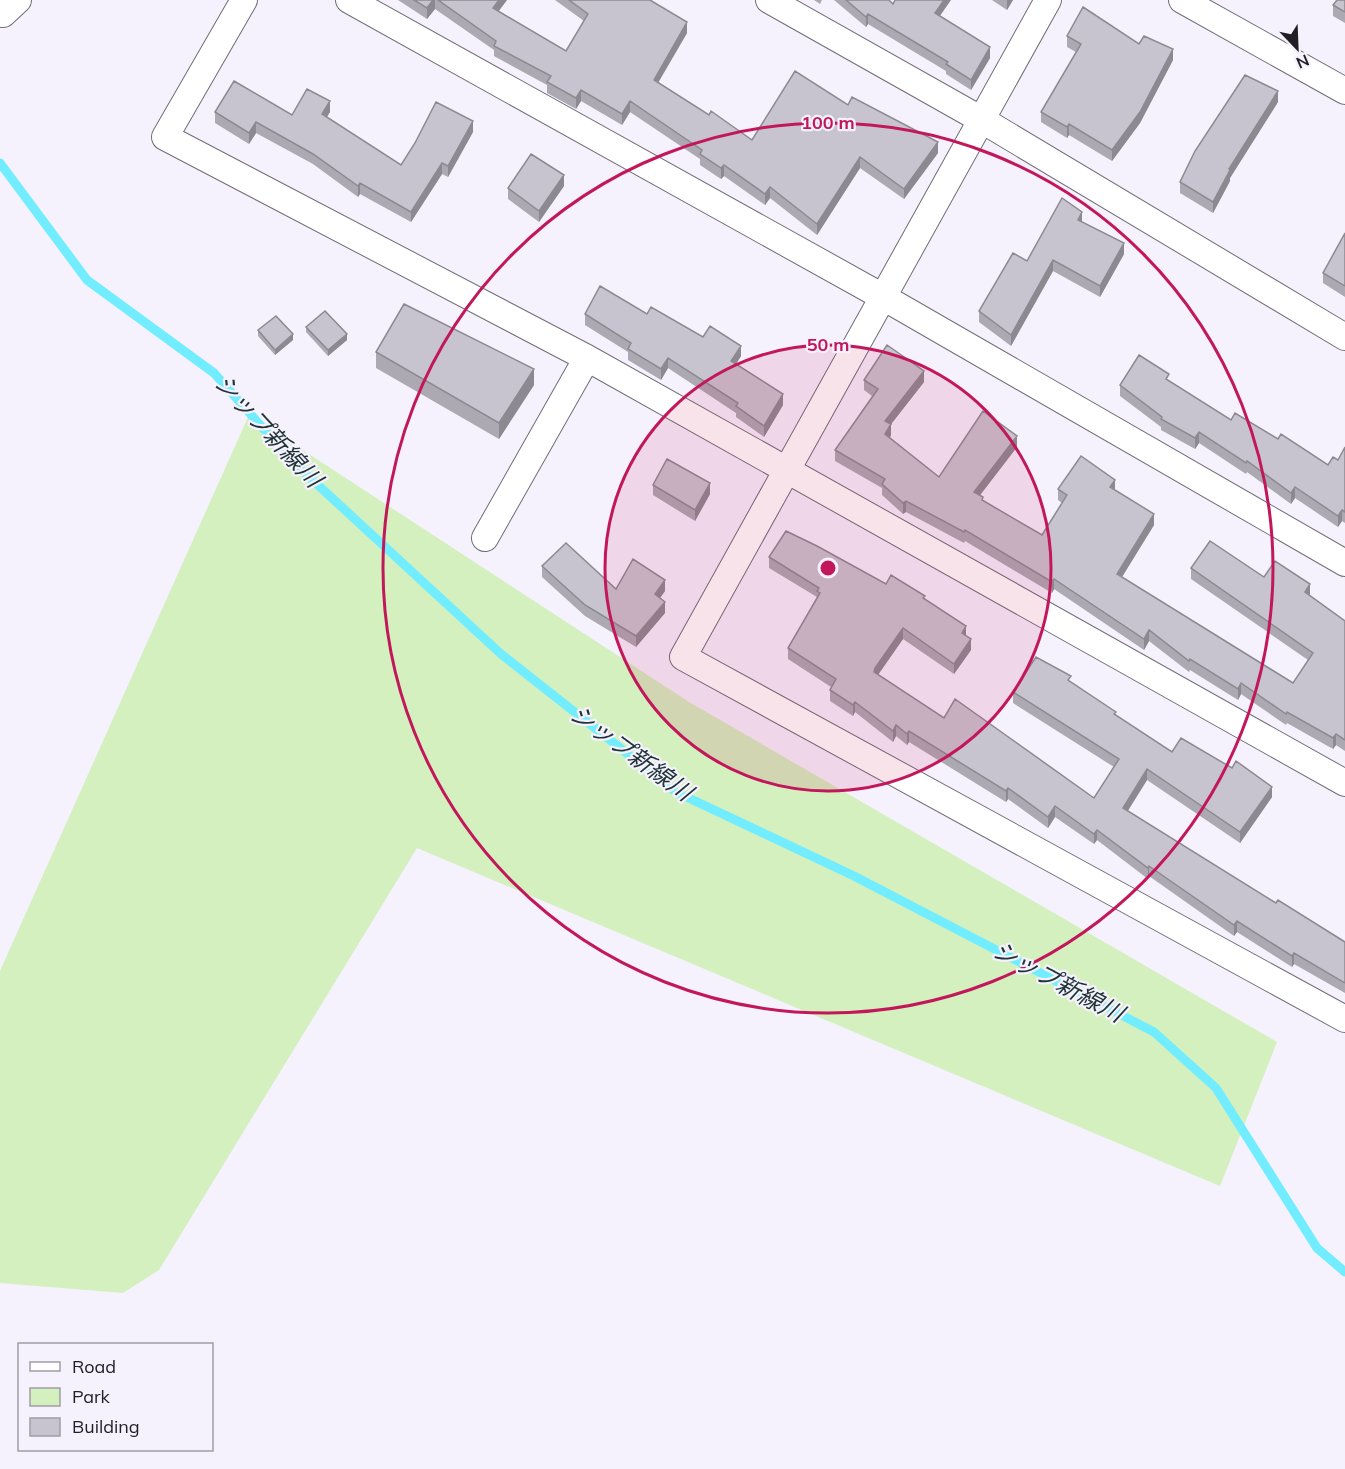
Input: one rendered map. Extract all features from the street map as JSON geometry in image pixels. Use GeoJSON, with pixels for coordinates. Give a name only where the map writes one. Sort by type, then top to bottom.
{"type":"FeatureCollection","features":[{"type":"Feature","properties":{"kind":"street"},"geometry":{"type":"LineString","coordinates":[[244,0],[165,137],[587,358],[1345,783]]}},
{"type":"Feature","properties":{"kind":"street"},"geometry":{"type":"LineString","coordinates":[[349,0],[883,297],[1345,563]]}},
{"type":"Feature","properties":{"kind":"street"},"geometry":{"type":"LineString","coordinates":[[768,0],[982,120],[1345,337]]}},
{"type":"Feature","properties":{"kind":"street"},"geometry":{"type":"LineString","coordinates":[[1048,0],[683,657],[1345,1019]]}},
{"type":"Feature","properties":{"kind":"street"},"geometry":{"type":"LineString","coordinates":[[1182,0],[1345,91]]}},
{"type":"Feature","properties":{"kind":"street"},"geometry":{"type":"LineString","coordinates":[[485,538],[587,358]]}},
{"type":"Feature","properties":{"kind":"green space"},"geometry":{"type":"Polygon","coordinates":[[[249,415],[689,702],[1277,1042],[1220,1186],[417,848],[159,1270],[123,1293],[0,1283],[0,971],[249,415]]]}},
{"type":"Feature","properties":{"kind":"building"},"geometry":{"type":"Polygon","coordinates":[[[414,0],[433,0],[427,8],[414,0]]]}},
{"type":"Feature","properties":{"kind":"building"},"geometry":{"type":"Polygon","coordinates":[[[438,0],[499,0],[493,8],[566,51],[588,14],[569,0],[650,0],[687,22],[654,80],[709,115],[711,111],[752,140],[795,71],[848,105],[852,97],[938,142],[904,189],[860,157],[817,224],[770,187],[765,194],[724,165],[721,168],[700,154],[702,150],[630,101],[622,114],[581,90],[576,98],[547,82],[551,76],[494,46],[496,41],[438,0]]]}},
{"type":"Feature","properties":{"kind":"building"},"geometry":{"type":"Polygon","coordinates":[[[846,0],[889,0],[893,4],[895,0],[944,0],[935,13],[990,47],[971,80],[946,64],[948,62],[868,14],[866,17],[846,0]]]}},
{"type":"Feature","properties":{"kind":"building"},"geometry":{"type":"Polygon","coordinates":[[[1337,0],[1345,0],[1345,12],[1333,5],[1337,0]]]}},
{"type":"Feature","properties":{"kind":"building"},"geometry":{"type":"Polygon","coordinates":[[[1083,7],[1139,44],[1144,36],[1173,49],[1140,112],[1112,150],[1069,124],[1067,127],[1041,112],[1081,44],[1067,36],[1083,7]]]}},
{"type":"Feature","properties":{"kind":"building"},"geometry":{"type":"Polygon","coordinates":[[[1245,75],[1278,91],[1229,169],[1213,202],[1180,182],[1195,151],[1245,75]]]}},
{"type":"Feature","properties":{"kind":"building"},"geometry":{"type":"Polygon","coordinates":[[[234,81],[292,115],[307,89],[330,101],[322,114],[401,165],[436,102],[473,121],[448,166],[442,163],[411,212],[360,183],[358,186],[313,154],[256,122],[249,133],[215,112],[234,81]]]}},
{"type":"Feature","properties":{"kind":"building"},"geometry":{"type":"Polygon","coordinates":[[[531,154],[564,175],[539,211],[508,188],[531,154]]]}},
{"type":"Feature","properties":{"kind":"building"},"geometry":{"type":"Polygon","coordinates":[[[1062,198],[1082,212],[1078,220],[1124,243],[1100,286],[1053,260],[1011,335],[979,311],[1013,253],[1027,261],[1062,198]]]}},
{"type":"Feature","properties":{"kind":"building"},"geometry":{"type":"Polygon","coordinates":[[[1345,233],[1345,286],[1323,273],[1345,233]]]}},
{"type":"Feature","properties":{"kind":"building"},"geometry":{"type":"Polygon","coordinates":[[[600,286],[647,314],[651,307],[703,337],[710,326],[741,346],[731,361],[783,394],[764,426],[736,406],[738,403],[668,358],[661,369],[628,349],[631,343],[585,314],[600,286]]]}},
{"type":"Feature","properties":{"kind":"building"},"geometry":{"type":"Polygon","coordinates":[[[404,304],[534,369],[499,423],[376,352],[404,304]]]}},
{"type":"Feature","properties":{"kind":"building"},"geometry":{"type":"Polygon","coordinates":[[[325,311],[347,334],[328,350],[306,327],[325,311]]]}},
{"type":"Feature","properties":{"kind":"building"},"geometry":{"type":"Polygon","coordinates":[[[276,316],[293,334],[275,350],[258,330],[276,316]]]}},
{"type":"Feature","properties":{"kind":"building"},"geometry":{"type":"Polygon","coordinates":[[[887,345],[924,371],[885,421],[891,424],[885,434],[939,477],[983,411],[1017,436],[974,492],[983,497],[982,500],[1042,535],[1067,495],[1058,489],[1081,456],[1115,480],[1110,487],[1154,514],[1117,574],[1293,683],[1313,653],[1191,568],[1210,541],[1264,577],[1275,561],[1310,584],[1305,592],[1345,621],[1345,740],[1336,734],[1333,738],[1287,712],[1286,714],[1241,683],[1238,689],[1190,659],[1189,661],[1149,630],[1144,639],[1054,579],[1052,582],[965,530],[964,532],[906,501],[903,503],[882,484],[885,479],[835,450],[878,389],[864,380],[887,345]]]}},
{"type":"Feature","properties":{"kind":"building"},"geometry":{"type":"Polygon","coordinates":[[[1139,355],[1169,374],[1166,379],[1231,420],[1235,413],[1278,439],[1281,434],[1328,465],[1333,457],[1338,460],[1345,447],[1345,512],[1342,510],[1338,516],[1295,487],[1291,493],[1247,461],[1246,463],[1199,432],[1195,438],[1161,419],[1162,417],[1120,385],[1139,355]]]}},
{"type":"Feature","properties":{"kind":"building"},"geometry":{"type":"Polygon","coordinates":[[[667,459],[710,483],[695,510],[653,485],[667,459]]]}},
{"type":"Feature","properties":{"kind":"building"},"geometry":{"type":"Polygon","coordinates":[[[786,531],[886,584],[891,575],[966,626],[962,633],[971,639],[954,664],[903,628],[874,672],[944,718],[955,699],[1094,798],[1119,759],[1013,692],[1036,657],[1071,676],[1068,680],[1172,752],[1181,738],[1232,768],[1236,761],[1272,787],[1240,832],[1147,769],[1123,808],[1276,903],[1278,900],[1345,942],[1345,983],[1294,953],[1292,956],[1237,921],[1234,925],[1149,866],[1148,868],[1097,830],[1094,834],[1055,806],[1048,817],[1008,788],[1006,791],[909,731],[907,734],[896,725],[893,731],[855,702],[853,705],[830,690],[836,679],[788,648],[820,593],[817,591],[819,588],[769,557],[786,531]]]}},
{"type":"Feature","properties":{"kind":"building"},"geometry":{"type":"Polygon","coordinates":[[[566,543],[616,589],[633,559],[665,580],[655,594],[665,602],[636,636],[585,605],[542,566],[566,543]]]}},
{"type":"Feature","properties":{"kind":"waterway","name":"シップ新線川"},"geometry":{"type":"LineString","coordinates":[[0,163],[87,280],[214,373],[293,462],[501,654],[676,792],[854,876],[1154,1032],[1216,1088],[1317,1248],[1345,1272]]}}]}
